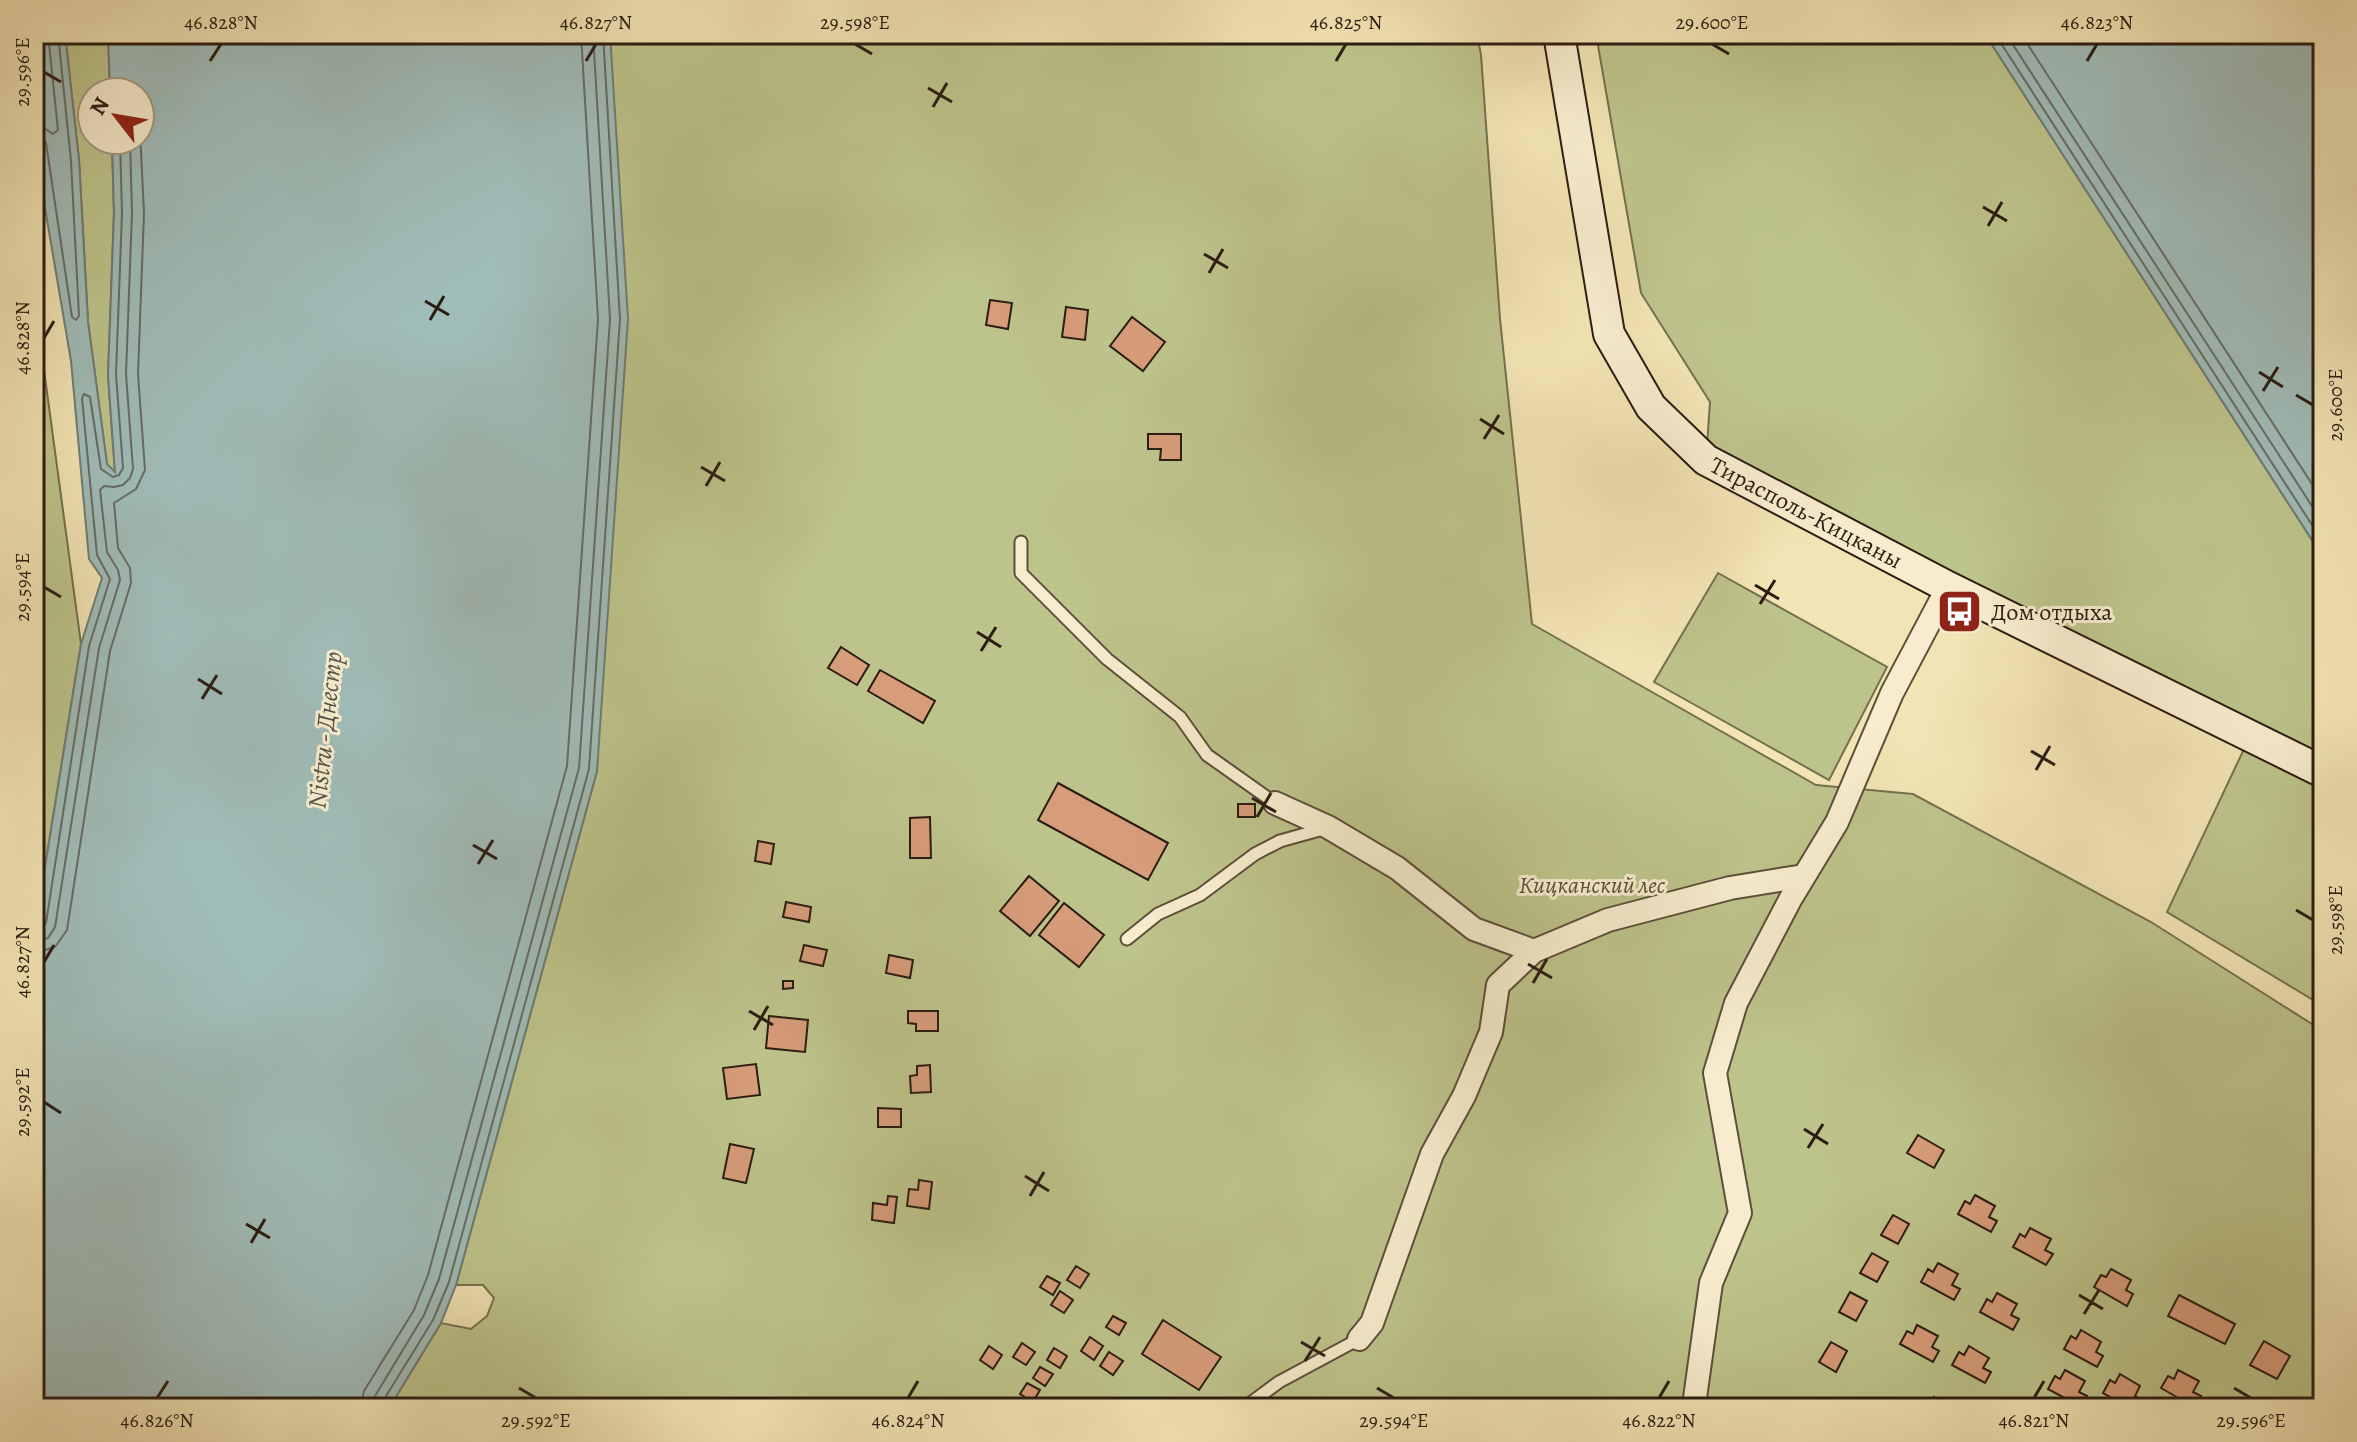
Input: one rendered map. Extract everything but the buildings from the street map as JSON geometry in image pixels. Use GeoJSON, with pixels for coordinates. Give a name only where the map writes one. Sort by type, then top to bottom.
{"type":"FeatureCollection","features":[{"type":"Feature","properties":{"kind":"street","name":"Тирасполь-Кицканы"},"geometry":{"type":"LineString","coordinates":[[1559,34],[1609,334],[1651,407],[1706,460],[1948,587],[2323,772]]}},
{"type":"Feature","properties":{"kind":"street"},"geometry":{"type":"LineString","coordinates":[[1698,1408],[1695,1398],[1711,1283],[1740,1213],[1715,1073],[1736,1003],[1804,876],[1837,822],[1892,693],[1948,587]]}},
{"type":"Feature","properties":{"kind":"street"},"geometry":{"type":"LineString","coordinates":[[1275,803],[1328,827],[1397,868],[1474,929],[1534,951]]}},
{"type":"Feature","properties":{"kind":"street"},"geometry":{"type":"LineString","coordinates":[[1359,1339],[1372,1323],[1432,1154],[1464,1096],[1491,1032],[1498,985],[1534,951],[1608,920],[1730,888],[1804,876]]}},
{"type":"Feature","properties":{"kind":"lane"},"geometry":{"type":"LineString","coordinates":[[1021,542],[1021,573],[1107,659],[1180,717],[1207,755],[1275,803]]}},
{"type":"Feature","properties":{"kind":"lane"},"geometry":{"type":"LineString","coordinates":[[1127,939],[1158,914],[1200,895],[1255,854],[1280,841],[1328,827]]}},
{"type":"Feature","properties":{"kind":"lane"},"geometry":{"type":"LineString","coordinates":[[1244,1408],[1279,1382],[1359,1339]]}},
{"type":"Feature","properties":{"kind":"green space"},"geometry":{"type":"Polygon","coordinates":[[[65,34],[108,34],[109,76],[76,76],[76,133],[65,34]]]}},
{"type":"Feature","properties":{"kind":"green space","name":"Кицканский лес"},"geometry":{"type":"Polygon","coordinates":[[[610,34],[1477,34],[1500,319],[1532,624],[1816,785],[1913,794],[2151,922],[2323,1031],[2323,1408],[389,1408],[441,1323],[471,1329],[487,1316],[494,1298],[483,1285],[456,1285],[597,771],[610,34]]]}},
{"type":"Feature","properties":{"kind":"green space"},"geometry":{"type":"Polygon","coordinates":[[[1596,34],[1985,34],[2323,557],[2323,772],[1706,460],[1710,402],[1641,293],[1596,34]]]}},
{"type":"Feature","properties":{"kind":"green space"},"geometry":{"type":"Polygon","coordinates":[[[79,156],[112,156],[114,213],[108,375],[115,473],[107,465],[88,322],[79,156]]]}},
{"type":"Feature","properties":{"kind":"green space"},"geometry":{"type":"Polygon","coordinates":[[[34,296],[81,644],[45,867],[34,895],[34,296]]]}},
{"type":"Feature","properties":{"kind":"green space"},"geometry":{"type":"Polygon","coordinates":[[[1718,573],[1887,667],[1829,780],[1654,682],[1718,573]]]}},
{"type":"Feature","properties":{"kind":"green space"},"geometry":{"type":"Polygon","coordinates":[[[2244,749],[2323,789],[2323,1006],[2167,912],[2244,749]]]}},
{"type":"Feature","properties":{"kind":"water","name":"Nistru - Днестр"},"geometry":{"type":"Polygon","coordinates":[[[34,34],[65,34],[76,156],[79,160],[88,322],[107,464],[115,472],[108,375],[114,213],[112,156],[156,156],[156,76],[109,76],[108,34],[610,34],[628,319],[597,771],[456,1285],[441,1323],[389,1408],[34,1408],[34,953],[81,644],[102,578],[89,559],[71,361],[45,208],[34,112],[34,34]]]}},
{"type":"Feature","properties":{"kind":"water"},"geometry":{"type":"Polygon","coordinates":[[[1985,34],[2323,34],[2323,557],[1985,34]]]}},
{"type":"Feature","properties":{"kind":"place","name":"Дом отдыха"},"geometry":{"type":"Point","coordinates":[1960,612]}}]}
